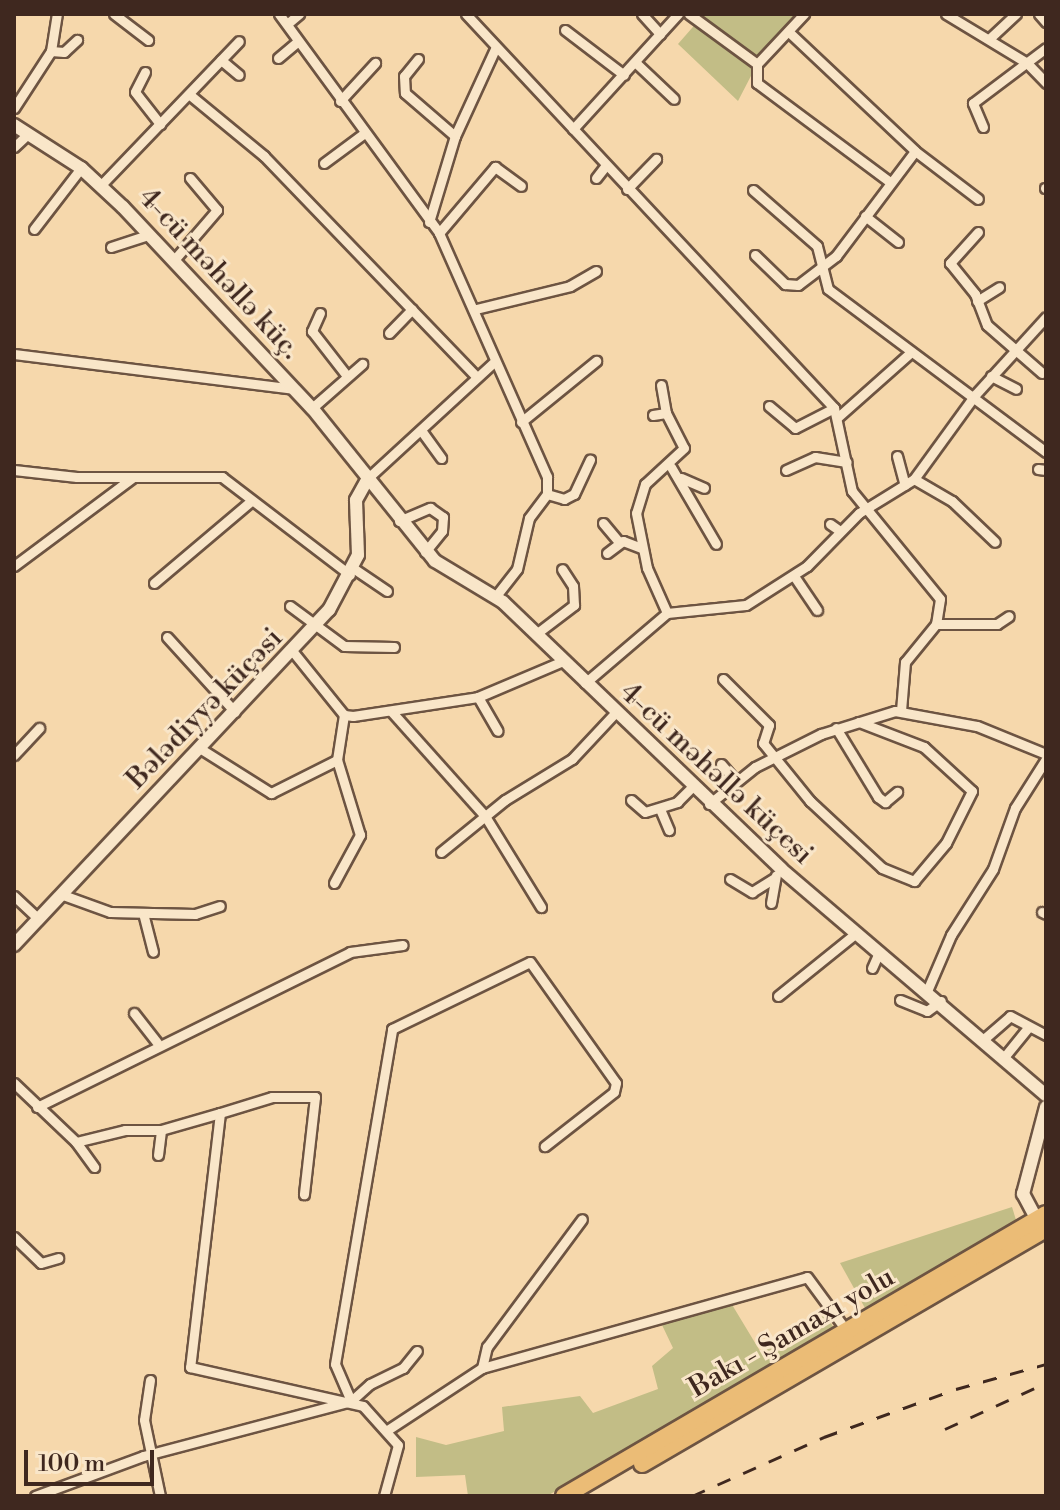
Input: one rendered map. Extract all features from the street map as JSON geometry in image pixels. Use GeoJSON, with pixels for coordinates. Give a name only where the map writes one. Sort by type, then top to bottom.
{"type":"FeatureCollection","features":[{"type":"Feature","properties":{"kind":"highway","name":"Bakı - Şamaxı yolu"},"geometry":{"type":"LineString","coordinates":[[564,1496],[846,1330],[1043,1221]]}},
{"type":"Feature","properties":{"kind":"highway","name":"Bakı - Şamaxı yolu"},"geometry":{"type":"LineString","coordinates":[[585,1496],[1043,1221]]}},
{"type":"Feature","properties":{"kind":"street"},"geometry":{"type":"LineString","coordinates":[[14,108],[51,51],[57,14]]}},
{"type":"Feature","properties":{"kind":"street"},"geometry":{"type":"LineString","coordinates":[[114,14],[148,40]]}},
{"type":"Feature","properties":{"kind":"street"},"geometry":{"type":"LineString","coordinates":[[279,14],[363,134],[439,233],[476,309],[495,361],[547,477],[547,494],[529,518],[517,569],[496,596]]}},
{"type":"Feature","properties":{"kind":"street"},"geometry":{"type":"LineString","coordinates":[[287,24],[299,14]]}},
{"type":"Feature","properties":{"kind":"street"},"geometry":{"type":"LineString","coordinates":[[642,14],[660,34]]}},
{"type":"Feature","properties":{"kind":"street"},"geometry":{"type":"LineString","coordinates":[[573,129],[678,14]]}},
{"type":"Feature","properties":{"kind":"street"},"geometry":{"type":"LineString","coordinates":[[689,14],[757,64]]}},
{"type":"Feature","properties":{"kind":"street"},"geometry":{"type":"LineString","coordinates":[[804,14],[791,34],[757,64],[757,83],[890,182]]}},
{"type":"Feature","properties":{"kind":"street"},"geometry":{"type":"LineString","coordinates":[[946,14],[1027,63],[1046,83]]}},
{"type":"Feature","properties":{"kind":"street"},"geometry":{"type":"LineString","coordinates":[[989,39],[1016,14]]}},
{"type":"Feature","properties":{"kind":"street"},"geometry":{"type":"LineString","coordinates":[[1039,14],[1046,22]]}},
{"type":"Feature","properties":{"kind":"street"},"geometry":{"type":"LineString","coordinates":[[470,16],[836,412],[850,487],[940,599],[936,624],[905,662],[901,711]]}},
{"type":"Feature","properties":{"kind":"street"},"geometry":{"type":"LineString","coordinates":[[565,30],[624,75]]}},
{"type":"Feature","properties":{"kind":"street"},"geometry":{"type":"LineString","coordinates":[[791,34],[915,151],[978,199]]}},
{"type":"Feature","properties":{"kind":"street"},"geometry":{"type":"LineString","coordinates":[[51,51],[64,52],[77,40]]}},
{"type":"Feature","properties":{"kind":"street"},"geometry":{"type":"LineString","coordinates":[[101,185],[239,41]]}},
{"type":"Feature","properties":{"kind":"street"},"geometry":{"type":"LineString","coordinates":[[278,58],[298,41]]}},
{"type":"Feature","properties":{"kind":"street"},"geometry":{"type":"LineString","coordinates":[[429,222],[455,136],[496,47]]}},
{"type":"Feature","properties":{"kind":"street"},"geometry":{"type":"LineString","coordinates":[[983,127],[973,103],[1046,48]]}},
{"type":"Feature","properties":{"kind":"street"},"geometry":{"type":"LineString","coordinates":[[418,59],[404,76],[405,93],[455,136]]}},
{"type":"Feature","properties":{"kind":"street"},"geometry":{"type":"LineString","coordinates":[[221,60],[239,75]]}},
{"type":"Feature","properties":{"kind":"street"},"geometry":{"type":"LineString","coordinates":[[340,101],[375,63]]}},
{"type":"Feature","properties":{"kind":"street"},"geometry":{"type":"LineString","coordinates":[[636,63],[674,99]]}},
{"type":"Feature","properties":{"kind":"street"},"geometry":{"type":"LineString","coordinates":[[145,72],[135,92],[160,124]]}},
{"type":"Feature","properties":{"kind":"street"},"geometry":{"type":"LineString","coordinates":[[190,95],[264,156],[476,376]]}},
{"type":"Feature","properties":{"kind":"street","name":"4-cü məhəllə küç."},"geometry":{"type":"LineString","coordinates":[[14,125],[81,168],[101,185],[295,389],[369,477]]}},
{"type":"Feature","properties":{"kind":"street"},"geometry":{"type":"LineString","coordinates":[[14,147],[28,134]]}},
{"type":"Feature","properties":{"kind":"street"},"geometry":{"type":"LineString","coordinates":[[324,163],[363,134]]}},
{"type":"Feature","properties":{"kind":"street"},"geometry":{"type":"LineString","coordinates":[[755,255],[789,287],[819,269],[915,151]]}},
{"type":"Feature","properties":{"kind":"street"},"geometry":{"type":"LineString","coordinates":[[627,189],[656,159]]}},
{"type":"Feature","properties":{"kind":"street"},"geometry":{"type":"LineString","coordinates":[[596,178],[606,165]]}},
{"type":"Feature","properties":{"kind":"street"},"geometry":{"type":"LineString","coordinates":[[439,233],[495,167],[521,186]]}},
{"type":"Feature","properties":{"kind":"street"},"geometry":{"type":"LineString","coordinates":[[34,229],[81,168]]}},
{"type":"Feature","properties":{"kind":"street"},"geometry":{"type":"LineString","coordinates":[[174,260],[217,210],[190,178]]}},
{"type":"Feature","properties":{"kind":"street"},"geometry":{"type":"LineString","coordinates":[[753,190],[817,246],[819,269],[828,289],[909,354],[975,395],[1046,452]]}},
{"type":"Feature","properties":{"kind":"street"},"geometry":{"type":"LineString","coordinates":[[865,216],[898,242]]}},
{"type":"Feature","properties":{"kind":"street"},"geometry":{"type":"LineString","coordinates":[[978,232],[950,263],[977,301],[987,325],[1042,373]]}},
{"type":"Feature","properties":{"kind":"street"},"geometry":{"type":"LineString","coordinates":[[111,247],[149,235]]}},
{"type":"Feature","properties":{"kind":"street"},"geometry":{"type":"LineString","coordinates":[[476,309],[570,286],[596,271]]}},
{"type":"Feature","properties":{"kind":"street"},"geometry":{"type":"LineString","coordinates":[[977,301],[999,287]]}},
{"type":"Feature","properties":{"kind":"street"},"geometry":{"type":"LineString","coordinates":[[389,333],[412,309]]}},
{"type":"Feature","properties":{"kind":"street"},"geometry":{"type":"LineString","coordinates":[[320,313],[312,331],[347,376]]}},
{"type":"Feature","properties":{"kind":"street"},"geometry":{"type":"LineString","coordinates":[[585,683],[667,613],[746,605],[794,576],[867,507],[914,479],[975,395],[1046,317]]}},
{"type":"Feature","properties":{"kind":"street"},"geometry":{"type":"LineString","coordinates":[[14,354],[295,389]]}},
{"type":"Feature","properties":{"kind":"street"},"geometry":{"type":"LineString","coordinates":[[769,406],[795,428],[836,412],[909,354]]}},
{"type":"Feature","properties":{"kind":"street"},"geometry":{"type":"LineString","coordinates":[[369,477],[423,433],[476,376],[495,361]]}},
{"type":"Feature","properties":{"kind":"street"},"geometry":{"type":"LineString","coordinates":[[521,422],[596,361]]}},
{"type":"Feature","properties":{"kind":"street"},"geometry":{"type":"LineString","coordinates":[[312,408],[362,364]]}},
{"type":"Feature","properties":{"kind":"street"},"geometry":{"type":"LineString","coordinates":[[991,376],[1016,389]]}},
{"type":"Feature","properties":{"kind":"street"},"geometry":{"type":"LineString","coordinates":[[661,385],[666,413],[685,442],[671,467],[639,493],[641,548],[667,613]]}},
{"type":"Feature","properties":{"kind":"street"},"geometry":{"type":"LineString","coordinates":[[653,415],[666,413]]}},
{"type":"Feature","properties":{"kind":"street"},"geometry":{"type":"LineString","coordinates":[[423,433],[441,458]]}},
{"type":"Feature","properties":{"kind":"street"},"geometry":{"type":"LineString","coordinates":[[897,456],[905,485]]}},
{"type":"Feature","properties":{"kind":"street"},"geometry":{"type":"LineString","coordinates":[[786,470],[815,457],[847,462]]}},
{"type":"Feature","properties":{"kind":"street"},"geometry":{"type":"LineString","coordinates":[[547,494],[564,499],[574,494],[590,459]]}},
{"type":"Feature","properties":{"kind":"street"},"geometry":{"type":"LineString","coordinates":[[671,467],[681,478],[716,544]]}},
{"type":"Feature","properties":{"kind":"street"},"geometry":{"type":"LineString","coordinates":[[14,470],[132,478],[222,477],[351,572],[387,591]]}},
{"type":"Feature","properties":{"kind":"street","name":"4-cü məhəllə küçesi"},"geometry":{"type":"LineString","coordinates":[[369,477],[425,552],[496,596],[777,874],[941,1001],[1046,1095]]}},
{"type":"Feature","properties":{"kind":"street","name":"Bələdiyyə küçəsi"},"geometry":{"type":"LineString","coordinates":[[14,945],[314,629],[351,572],[361,538],[357,493],[369,477]]}},
{"type":"Feature","properties":{"kind":"street"},"geometry":{"type":"LineString","coordinates":[[14,566],[132,478]]}},
{"type":"Feature","properties":{"kind":"street"},"geometry":{"type":"LineString","coordinates":[[681,478],[704,488]]}},
{"type":"Feature","properties":{"kind":"street"},"geometry":{"type":"LineString","coordinates":[[914,479],[952,501],[995,542]]}},
{"type":"Feature","properties":{"kind":"street"},"geometry":{"type":"LineString","coordinates":[[154,583],[251,501]]}},
{"type":"Feature","properties":{"kind":"street"},"geometry":{"type":"LineString","coordinates":[[399,521],[430,508],[443,517],[442,531],[425,552]]}},
{"type":"Feature","properties":{"kind":"street"},"geometry":{"type":"LineString","coordinates":[[603,523],[619,542],[641,548]]}},
{"type":"Feature","properties":{"kind":"street"},"geometry":{"type":"LineString","coordinates":[[830,524],[840,531]]}},
{"type":"Feature","properties":{"kind":"street"},"geometry":{"type":"LineString","coordinates":[[607,553],[619,542]]}},
{"type":"Feature","properties":{"kind":"street"},"geometry":{"type":"LineString","coordinates":[[536,634],[574,605],[573,586],[562,569]]}},
{"type":"Feature","properties":{"kind":"street"},"geometry":{"type":"LineString","coordinates":[[794,576],[817,610]]}},
{"type":"Feature","properties":{"kind":"street"},"geometry":{"type":"LineString","coordinates":[[290,606],[314,629],[344,646],[394,647]]}},
{"type":"Feature","properties":{"kind":"street"},"geometry":{"type":"LineString","coordinates":[[936,624],[997,624],[1009,616]]}},
{"type":"Feature","properties":{"kind":"street"},"geometry":{"type":"LineString","coordinates":[[997,624],[1007,634]]}},
{"type":"Feature","properties":{"kind":"street"},"geometry":{"type":"LineString","coordinates":[[167,637],[235,712]]}},
{"type":"Feature","properties":{"kind":"street"},"geometry":{"type":"LineString","coordinates":[[294,653],[344,715],[337,760],[360,835],[334,883]]}},
{"type":"Feature","properties":{"kind":"street"},"geometry":{"type":"LineString","coordinates":[[344,715],[392,712],[478,697],[563,661]]}},
{"type":"Feature","properties":{"kind":"street"},"geometry":{"type":"LineString","coordinates":[[723,679],[769,725],[763,743],[774,759],[882,868],[914,881],[946,843],[972,791],[924,747],[859,722]]}},
{"type":"Feature","properties":{"kind":"street"},"geometry":{"type":"LineString","coordinates":[[478,697],[498,731]]}},
{"type":"Feature","properties":{"kind":"street"},"geometry":{"type":"LineString","coordinates":[[709,804],[735,780],[836,728],[901,711],[985,728],[1046,757],[1015,808],[994,866],[951,935],[927,991]]}},
{"type":"Feature","properties":{"kind":"street"},"geometry":{"type":"LineString","coordinates":[[392,712],[485,816],[541,907]]}},
{"type":"Feature","properties":{"kind":"street"},"geometry":{"type":"LineString","coordinates":[[441,852],[485,816],[572,759],[615,713]]}},
{"type":"Feature","properties":{"kind":"street"},"geometry":{"type":"LineString","coordinates":[[14,755],[39,728]]}},
{"type":"Feature","properties":{"kind":"street"},"geometry":{"type":"LineString","coordinates":[[836,728],[878,797],[885,802],[897,792]]}},
{"type":"Feature","properties":{"kind":"street"},"geometry":{"type":"LineString","coordinates":[[201,749],[271,793],[337,760]]}},
{"type":"Feature","properties":{"kind":"street"},"geometry":{"type":"LineString","coordinates":[[721,764],[735,780]]}},
{"type":"Feature","properties":{"kind":"street"},"geometry":{"type":"LineString","coordinates":[[631,800],[639,810],[660,809],[691,788]]}},
{"type":"Feature","properties":{"kind":"street"},"geometry":{"type":"LineString","coordinates":[[660,809],[669,830]]}},
{"type":"Feature","properties":{"kind":"street"},"geometry":{"type":"LineString","coordinates":[[730,879],[752,892],[777,874]]}},
{"type":"Feature","properties":{"kind":"street"},"geometry":{"type":"LineString","coordinates":[[771,903],[777,874]]}},
{"type":"Feature","properties":{"kind":"street"},"geometry":{"type":"LineString","coordinates":[[63,895],[94,909],[143,913],[195,914],[220,906]]}},
{"type":"Feature","properties":{"kind":"street"},"geometry":{"type":"LineString","coordinates":[[14,896],[39,919]]}},
{"type":"Feature","properties":{"kind":"street"},"geometry":{"type":"LineString","coordinates":[[143,913],[153,952]]}},
{"type":"Feature","properties":{"kind":"street"},"geometry":{"type":"LineString","coordinates":[[778,996],[856,933]]}},
{"type":"Feature","properties":{"kind":"street"},"geometry":{"type":"LineString","coordinates":[[37,1107],[157,1042],[350,952],[403,945]]}},
{"type":"Feature","properties":{"kind":"street"},"geometry":{"type":"LineString","coordinates":[[872,968],[879,952]]}},
{"type":"Feature","properties":{"kind":"street"},"geometry":{"type":"LineString","coordinates":[[351,1401],[335,1364],[392,1029],[521,963],[536,966],[616,1083],[614,1092],[545,1146]]}},
{"type":"Feature","properties":{"kind":"street"},"geometry":{"type":"LineString","coordinates":[[900,1000],[927,1011],[941,1001]]}},
{"type":"Feature","properties":{"kind":"street"},"geometry":{"type":"LineString","coordinates":[[134,1013],[157,1042]]}},
{"type":"Feature","properties":{"kind":"street"},"geometry":{"type":"LineString","coordinates":[[985,1038],[1010,1016],[1027,1029],[1046,1035]]}},
{"type":"Feature","properties":{"kind":"street"},"geometry":{"type":"LineString","coordinates":[[1005,1056],[1027,1029]]}},
{"type":"Feature","properties":{"kind":"street"},"geometry":{"type":"LineString","coordinates":[[14,1083],[76,1142],[94,1167]]}},
{"type":"Feature","properties":{"kind":"street"},"geometry":{"type":"LineString","coordinates":[[76,1142],[125,1130],[161,1130],[272,1097],[315,1097],[304,1194]]}},
{"type":"Feature","properties":{"kind":"street"},"geometry":{"type":"LineString","coordinates":[[1043,1221],[1023,1194],[1046,1107]]}},
{"type":"Feature","properties":{"kind":"street"},"geometry":{"type":"LineString","coordinates":[[220,1113],[190,1367],[351,1401],[389,1429],[398,1451],[384,1496]]}},
{"type":"Feature","properties":{"kind":"street"},"geometry":{"type":"LineString","coordinates":[[158,1155],[161,1130]]}},
{"type":"Feature","properties":{"kind":"street"},"geometry":{"type":"LineString","coordinates":[[482,1368],[487,1347],[582,1219]]}},
{"type":"Feature","properties":{"kind":"street"},"geometry":{"type":"LineString","coordinates":[[14,1237],[41,1263],[58,1258]]}},
{"type":"Feature","properties":{"kind":"street"},"geometry":{"type":"LineString","coordinates":[[389,1429],[482,1368],[807,1277],[846,1330]]}},
{"type":"Feature","properties":{"kind":"street"},"geometry":{"type":"LineString","coordinates":[[35,1496],[147,1454],[351,1401],[370,1384],[403,1368],[417,1351]]}},
{"type":"Feature","properties":{"kind":"street"},"geometry":{"type":"LineString","coordinates":[[150,1380],[147,1454],[160,1496]]}},
{"type":"Feature","properties":{"kind":"shaded area"},"geometry":{"type":"Polygon","coordinates":[[[694,14],[799,14],[767,45],[738,101],[678,44],[699,20],[694,14]]]}},
{"type":"Feature","properties":{"kind":"shaded area"},"geometry":{"type":"Polygon","coordinates":[[[1012,1207],[1016,1220],[865,1308],[840,1263],[1012,1207]]]}},
{"type":"Feature","properties":{"kind":"shaded area"},"geometry":{"type":"Polygon","coordinates":[[[731,1303],[760,1351],[824,1311],[835,1330],[547,1496],[468,1496],[465,1475],[416,1477],[416,1437],[446,1445],[504,1431],[502,1407],[580,1396],[593,1413],[658,1389],[652,1366],[673,1348],[662,1325],[731,1303]]]}},
{"type":"Feature","properties":{"kind":"railway"},"geometry":{"type":"LineString","coordinates":[[692,1496],[824,1437],[956,1389],[1046,1364]]}},
{"type":"Feature","properties":{"kind":"railway"},"geometry":{"type":"LineString","coordinates":[[945,1429],[1046,1383]]}}]}
